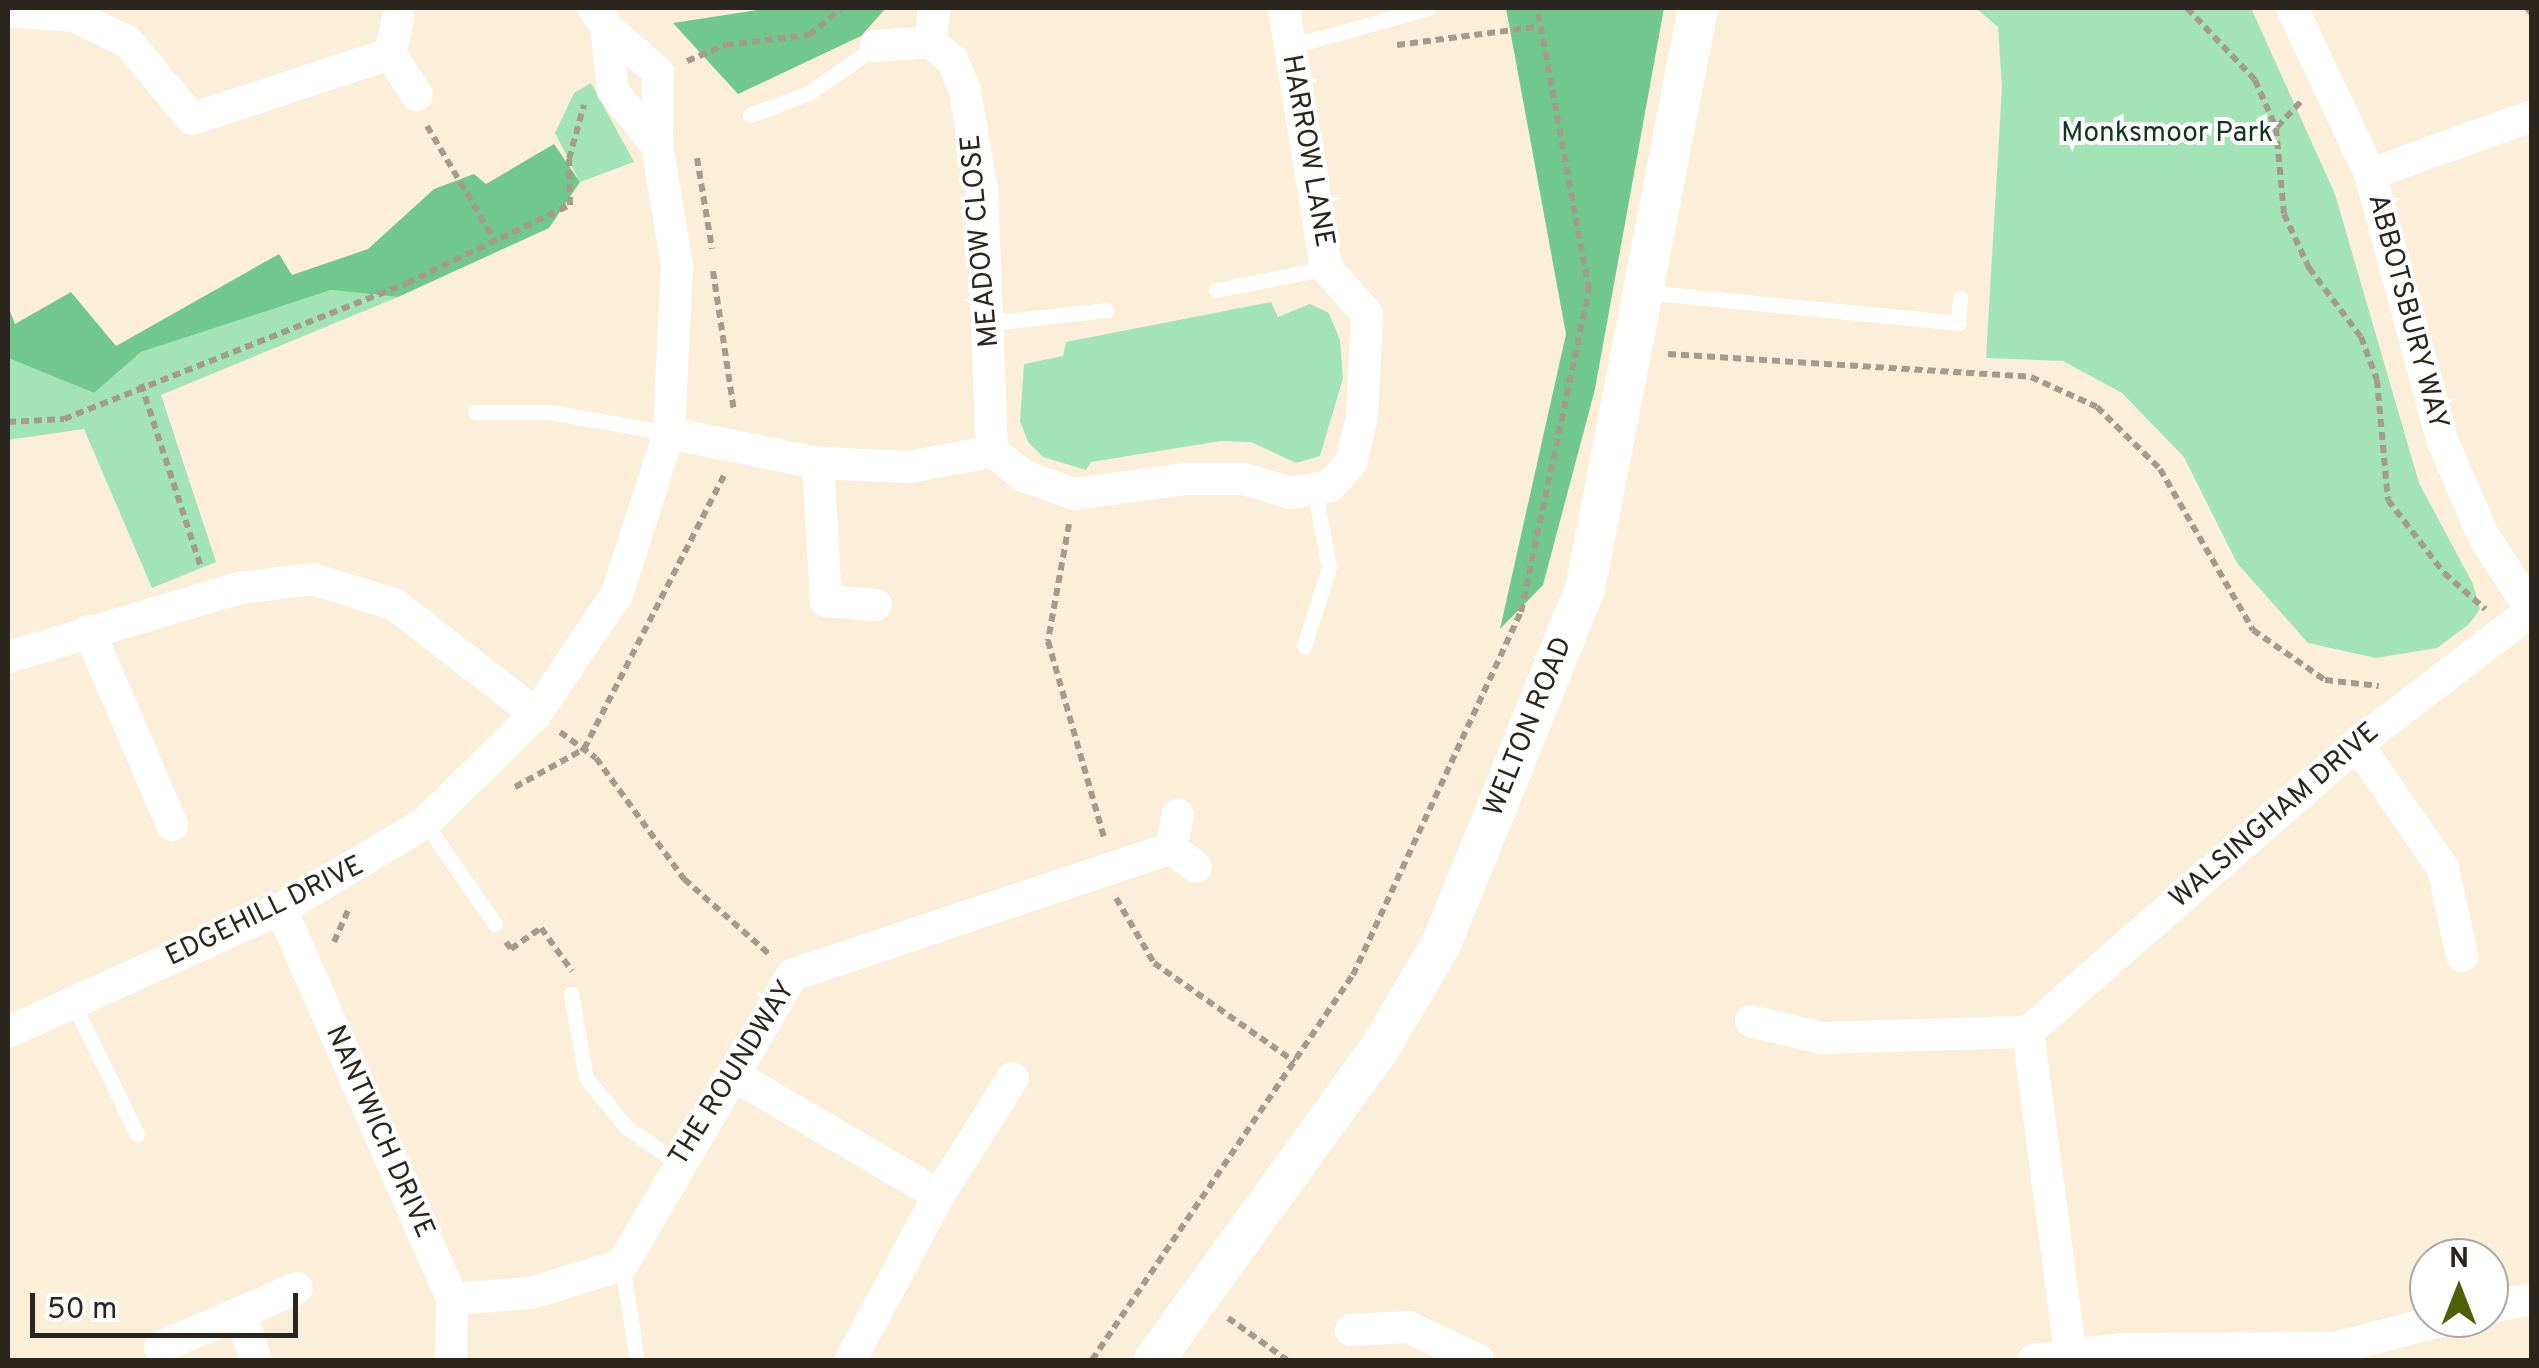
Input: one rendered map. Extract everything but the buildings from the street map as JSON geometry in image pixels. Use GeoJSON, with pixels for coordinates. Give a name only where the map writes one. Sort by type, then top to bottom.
{"type":"FeatureCollection","features":[{"type":"Feature","properties":{"kind":"street"},"geometry":{"type":"LineString","coordinates":[[876,46],[932,42],[934,8]]}},
{"type":"Feature","properties":{"kind":"street","name":"WELTON ROAD"},"geometry":{"type":"LineString","coordinates":[[1154,1360],[1202,1300],[1382,1046],[1441,944],[1584,590],[1698,8]]}},
{"type":"Feature","properties":{"kind":"street","name":"ABBOTSBURY WAY"},"geometry":{"type":"LineString","coordinates":[[2292,8],[2370,174],[2442,442],[2524,616]]}},
{"type":"Feature","properties":{"kind":"street","name":"HARROW LANE"},"geometry":{"type":"LineString","coordinates":[[1284,9],[1326,268],[1367,314],[1371,358],[1351,462],[1330,486],[1314,488]]}},
{"type":"Feature","properties":{"kind":"street"},"geometry":{"type":"LineString","coordinates":[[8,10],[74,16],[128,42],[166,77],[192,120],[390,54]]}},
{"type":"Feature","properties":{"kind":"street"},"geometry":{"type":"LineString","coordinates":[[600,17],[658,72]]}},
{"type":"Feature","properties":{"kind":"street"},"geometry":{"type":"LineString","coordinates":[[600,17],[613,91]]}},
{"type":"Feature","properties":{"kind":"street"},"geometry":{"type":"LineString","coordinates":[[398,19],[390,54],[417,94]]}},
{"type":"Feature","properties":{"kind":"street","name":"MEADOW CLOSE"},"geometry":{"type":"LineString","coordinates":[[932,42],[952,60],[965,91],[990,323],[992,451]]}},
{"type":"Feature","properties":{"kind":"street","name":"EDGEHILL DRIVE"},"geometry":{"type":"LineString","coordinates":[[8,1032],[281,909],[425,823],[536,714],[616,594],[669,433],[677,264],[657,145],[658,72]]}},
{"type":"Feature","properties":{"kind":"street","name":"EDGEHILL DRIVE"},"geometry":{"type":"LineString","coordinates":[[613,91],[657,145]]}},
{"type":"Feature","properties":{"kind":"street"},"geometry":{"type":"LineString","coordinates":[[2370,174],[2532,116]]}},
{"type":"Feature","properties":{"kind":"street"},"geometry":{"type":"LineString","coordinates":[[669,433],[818,462],[910,467],[992,451],[1024,476],[1074,494],[1187,479],[1314,488]]}},
{"type":"Feature","properties":{"kind":"street"},"geometry":{"type":"LineString","coordinates":[[818,462],[826,601],[876,605]]}},
{"type":"Feature","properties":{"kind":"street"},"geometry":{"type":"LineString","coordinates":[[8,657],[274,580],[356,588],[394,604],[536,714]]}},
{"type":"Feature","properties":{"kind":"street","name":"WALSINGHAM DRIVE"},"geometry":{"type":"LineString","coordinates":[[2028,1032],[2357,744],[2524,616]]}},
{"type":"Feature","properties":{"kind":"street"},"geometry":{"type":"LineString","coordinates":[[89,632],[172,825]]}},
{"type":"Feature","properties":{"kind":"street"},"geometry":{"type":"LineString","coordinates":[[2357,744],[2442,868],[2462,956]]}},
{"type":"Feature","properties":{"kind":"street","name":"THE ROUNDWAY"},"geometry":{"type":"LineString","coordinates":[[622,1265],[677,1162],[736,1076],[792,974],[1112,864],[1184,857],[1178,815]]}},
{"type":"Feature","properties":{"kind":"street","name":"NANTWICH DRIVE"},"geometry":{"type":"LineString","coordinates":[[281,909],[452,1299],[451,1360]]}},
{"type":"Feature","properties":{"kind":"street"},"geometry":{"type":"LineString","coordinates":[[1751,1021],[1820,1038],[2028,1032],[2070,1352]]}},
{"type":"Feature","properties":{"kind":"street"},"geometry":{"type":"LineString","coordinates":[[736,1076],[940,1195]]}},
{"type":"Feature","properties":{"kind":"street"},"geometry":{"type":"LineString","coordinates":[[851,1359],[940,1195],[1013,1078]]}},
{"type":"Feature","properties":{"kind":"street"},"geometry":{"type":"LineString","coordinates":[[452,1299],[531,1294],[622,1265]]}},
{"type":"Feature","properties":{"kind":"street"},"geometry":{"type":"LineString","coordinates":[[160,1348],[298,1288]]}},
{"type":"Feature","properties":{"kind":"street"},"geometry":{"type":"LineString","coordinates":[[240,1313],[256,1360]]}},
{"type":"Feature","properties":{"kind":"street"},"geometry":{"type":"LineString","coordinates":[[1351,1330],[1408,1327],[1478,1360]]}},
{"type":"Feature","properties":{"kind":"street"},"geometry":{"type":"LineString","coordinates":[[2034,1360],[2070,1352],[2336,1354],[2409,1331]]}},
{"type":"Feature","properties":{"kind":"lane"},"geometry":{"type":"LineString","coordinates":[[1288,47],[1429,8]]}},
{"type":"Feature","properties":{"kind":"lane"},"geometry":{"type":"LineString","coordinates":[[750,115],[808,93],[876,46]]}},
{"type":"Feature","properties":{"kind":"lane"},"geometry":{"type":"LineString","coordinates":[[1216,290],[1326,268]]}},
{"type":"Feature","properties":{"kind":"lane"},"geometry":{"type":"LineString","coordinates":[[1644,292],[1958,323],[1960,298]]}},
{"type":"Feature","properties":{"kind":"lane"},"geometry":{"type":"LineString","coordinates":[[990,323],[1106,310]]}},
{"type":"Feature","properties":{"kind":"lane"},"geometry":{"type":"LineString","coordinates":[[475,412],[550,412],[669,433]]}},
{"type":"Feature","properties":{"kind":"lane"},"geometry":{"type":"LineString","coordinates":[[1304,646],[1330,568],[1314,488]]}},
{"type":"Feature","properties":{"kind":"lane"},"geometry":{"type":"LineString","coordinates":[[425,823],[495,924]]}},
{"type":"Feature","properties":{"kind":"lane"},"geometry":{"type":"LineString","coordinates":[[571,994],[586,1078],[627,1128],[677,1162]]}},
{"type":"Feature","properties":{"kind":"lane"},"geometry":{"type":"LineString","coordinates":[[72,1001],[137,1134]]}},
{"type":"Feature","properties":{"kind":"lane"},"geometry":{"type":"LineString","coordinates":[[622,1265],[637,1360]]}},
{"type":"Feature","properties":{"kind":"path"},"geometry":{"type":"LineString","coordinates":[[658,72],[726,45],[808,35],[842,8]]}},
{"type":"Feature","properties":{"kind":"path"},"geometry":{"type":"LineString","coordinates":[[1092,1360],[1353,975],[1521,612],[1588,290],[1535,27],[1537,8]]}},
{"type":"Feature","properties":{"kind":"path"},"geometry":{"type":"LineString","coordinates":[[2187,8],[2255,80],[2276,128],[2284,214],[2309,268],[2362,337],[2378,380],[2388,500],[2444,574],[2524,616]]}},
{"type":"Feature","properties":{"kind":"path"},"geometry":{"type":"LineString","coordinates":[[2526,8],[2532,14]]}},
{"type":"Feature","properties":{"kind":"path"},"geometry":{"type":"LineString","coordinates":[[1353,26],[1385,47],[1535,27]]}},
{"type":"Feature","properties":{"kind":"path"},"geometry":{"type":"LineString","coordinates":[[8,422],[64,419],[495,241],[570,205],[568,158],[584,104],[613,91]]}},
{"type":"Feature","properties":{"kind":"path"},"geometry":{"type":"LineString","coordinates":[[417,94],[432,140],[495,241]]}},
{"type":"Feature","properties":{"kind":"path"},"geometry":{"type":"LineString","coordinates":[[1632,351],[2031,377],[2097,408],[2160,469],[2254,630],[2325,680],[2393,688]]}},
{"type":"Feature","properties":{"kind":"path"},"geometry":{"type":"LineString","coordinates":[[141,384],[212,596]]}},
{"type":"Feature","properties":{"kind":"path"},"geometry":{"type":"LineString","coordinates":[[1074,494],[1048,641],[1112,864],[1114,892],[1154,963],[1295,1062]]}},
{"type":"Feature","properties":{"kind":"path"},"geometry":{"type":"LineString","coordinates":[[536,714],[596,758],[684,879],[792,974]]}},
{"type":"Feature","properties":{"kind":"path"},"geometry":{"type":"LineString","coordinates":[[495,924],[511,949],[541,928],[573,972],[571,994]]}},
{"type":"Feature","properties":{"kind":"path"},"geometry":{"type":"LineString","coordinates":[[1202,1300],[1286,1360]]}},
{"type":"Feature","properties":{"kind":"green space"},"geometry":{"type":"Polygon","coordinates":[[[770,8],[886,8],[861,36],[738,94],[673,23],[770,8]]]}},
{"type":"Feature","properties":{"kind":"green space"},"geometry":{"type":"Polygon","coordinates":[[[1506,8],[1664,8],[1595,389],[1543,585],[1500,629],[1566,334],[1506,8]]]}},
{"type":"Feature","properties":{"kind":"green space","name":"Monksmoor Park"},"geometry":{"type":"Polygon","coordinates":[[[1976,8],[2251,8],[2335,194],[2419,483],[2473,584],[2480,609],[2469,624],[2437,648],[2376,658],[2308,643],[2237,563],[2184,457],[2122,393],[2063,361],[1986,358],[2002,87],[1998,27],[1976,8]]]}},
{"type":"Feature","properties":{"kind":"green space"},"geometry":{"type":"Polygon","coordinates":[[[591,83],[634,162],[580,182],[555,133],[574,93],[591,83]]]}},
{"type":"Feature","properties":{"kind":"green space"},"geometry":{"type":"Polygon","coordinates":[[[554,144],[580,182],[549,228],[398,297],[331,290],[141,352],[94,393],[8,358],[8,306],[15,324],[71,292],[116,346],[279,254],[292,275],[368,249],[434,189],[474,174],[486,184],[554,144]]]}},
{"type":"Feature","properties":{"kind":"green space"},"geometry":{"type":"Polygon","coordinates":[[[331,290],[398,297],[161,395],[216,562],[152,588],[84,429],[8,440],[8,358],[94,393],[141,352],[331,290]]]}},
{"type":"Feature","properties":{"kind":"green space"},"geometry":{"type":"Polygon","coordinates":[[[1271,302],[1278,317],[1310,304],[1329,313],[1340,340],[1343,378],[1320,456],[1296,463],[1251,442],[1221,441],[1091,462],[1086,470],[1043,457],[1028,442],[1020,421],[1024,364],[1063,356],[1066,342],[1271,302]]]}}]}
